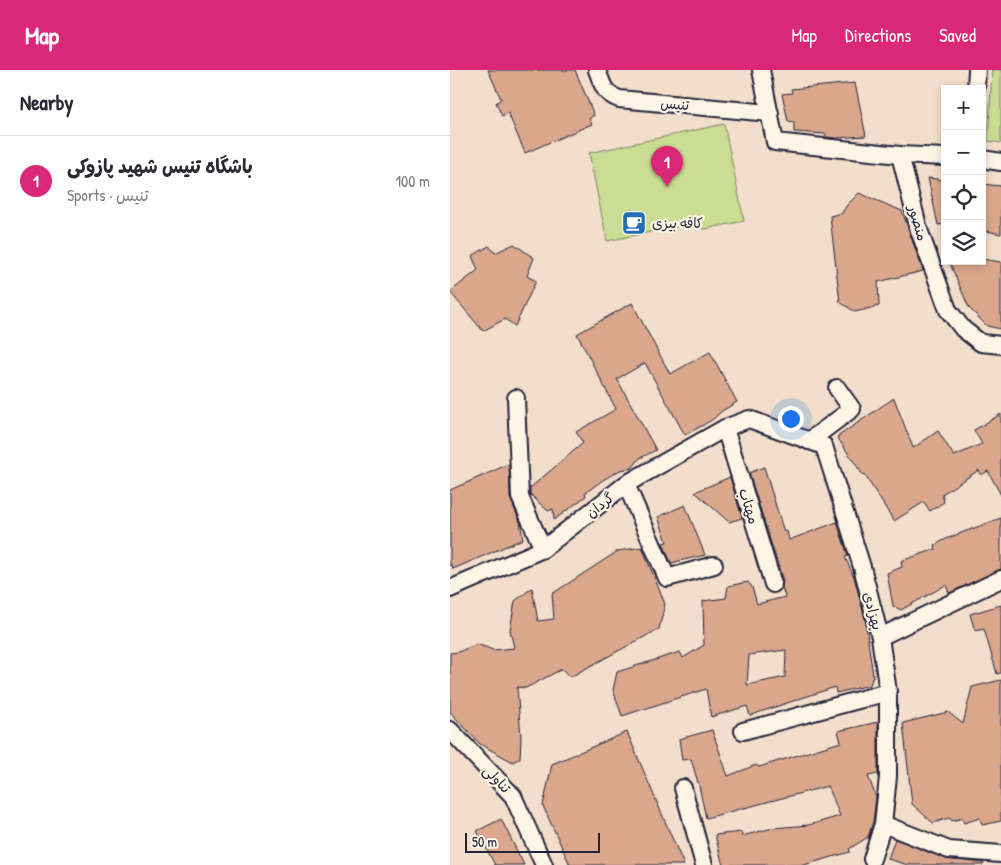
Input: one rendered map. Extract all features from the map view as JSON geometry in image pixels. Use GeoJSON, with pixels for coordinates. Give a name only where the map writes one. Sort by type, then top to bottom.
{"type":"FeatureCollection","features":[{"type":"Feature","properties":{"kind":"street","name":"تنیس"},"geometry":{"type":"LineString","coordinates":[[597,70],[605,90],[610,96],[619,99],[770,113]]}},
{"type":"Feature","properties":{"kind":"street"},"geometry":{"type":"LineString","coordinates":[[761,70],[775,142],[900,155],[941,157]]}},
{"type":"Feature","properties":{"kind":"street"},"geometry":{"type":"LineString","coordinates":[[976,85],[977,70]]}},
{"type":"Feature","properties":{"kind":"street","name":"منصور"},"geometry":{"type":"LineString","coordinates":[[900,155],[919,230],[948,310],[963,329],[981,343],[1001,346]]}},
{"type":"Feature","properties":{"kind":"street"},"geometry":{"type":"LineString","coordinates":[[986,160],[1001,162]]}},
{"type":"Feature","properties":{"kind":"street"},"geometry":{"type":"LineString","coordinates":[[810,441],[852,410],[837,388]]}},
{"type":"Feature","properties":{"kind":"street"},"geometry":{"type":"LineString","coordinates":[[516,398],[520,496],[543,549]]}},
{"type":"Feature","properties":{"kind":"street","name":"بهزادی"},"geometry":{"type":"LineString","coordinates":[[749,419],[824,446],[862,567],[880,636],[888,692],[888,777],[883,824],[872,863]]}},
{"type":"Feature","properties":{"kind":"street","name":"گردان"},"geometry":{"type":"LineString","coordinates":[[450,589],[543,549],[626,484],[725,428],[749,419]]}},
{"type":"Feature","properties":{"kind":"street","name":"مهتاب"},"geometry":{"type":"LineString","coordinates":[[725,428],[773,584]]}},
{"type":"Feature","properties":{"kind":"street"},"geometry":{"type":"LineString","coordinates":[[626,484],[667,578],[714,565]]}},
{"type":"Feature","properties":{"kind":"street"},"geometry":{"type":"LineString","coordinates":[[880,636],[1001,579]]}},
{"type":"Feature","properties":{"kind":"street"},"geometry":{"type":"LineString","coordinates":[[743,731],[888,692]]}},
{"type":"Feature","properties":{"kind":"street","name":"تناولی"},"geometry":{"type":"LineString","coordinates":[[450,730],[514,796],[544,865]]}},
{"type":"Feature","properties":{"kind":"street"},"geometry":{"type":"LineString","coordinates":[[683,788],[704,865]]}},
{"type":"Feature","properties":{"kind":"street"},"geometry":{"type":"LineString","coordinates":[[883,824],[949,850],[1001,854]]}},
{"type":"Feature","properties":{"kind":"green space"},"geometry":{"type":"Polygon","coordinates":[[[992,70],[1001,70],[1001,143],[988,141],[992,70]]]}},
{"type":"Feature","properties":{"kind":"green space"},"geometry":{"type":"Polygon","coordinates":[[[724,124],[744,221],[705,229],[689,224],[607,241],[589,153],[724,124]]]}},
{"type":"Feature","properties":{"kind":"building"},"geometry":{"type":"Polygon","coordinates":[[[488,70],[575,70],[594,115],[589,119],[592,124],[525,153],[508,113],[502,116],[496,103],[501,99],[488,70]]]}},
{"type":"Feature","properties":{"kind":"building"},"geometry":{"type":"Polygon","coordinates":[[[855,83],[866,136],[836,138],[826,137],[826,134],[794,132],[794,122],[788,121],[782,94],[792,93],[791,89],[855,83]]]}},
{"type":"Feature","properties":{"kind":"building"},"geometry":{"type":"Polygon","coordinates":[[[928,178],[941,180],[941,225],[938,225],[928,178]]]}},
{"type":"Feature","properties":{"kind":"building"},"geometry":{"type":"Polygon","coordinates":[[[986,184],[1001,186],[1001,234],[986,231],[986,184]]]}},
{"type":"Feature","properties":{"kind":"building"},"geometry":{"type":"Polygon","coordinates":[[[859,193],[902,211],[923,271],[878,282],[879,306],[855,312],[840,302],[830,216],[842,213],[859,193]]]}},
{"type":"Feature","properties":{"kind":"building"},"geometry":{"type":"Polygon","coordinates":[[[514,244],[534,258],[527,276],[536,281],[515,326],[505,319],[483,331],[450,292],[478,270],[472,256],[489,246],[495,253],[514,244]]]}},
{"type":"Feature","properties":{"kind":"building"},"geometry":{"type":"Polygon","coordinates":[[[986,260],[1001,262],[1001,329],[987,326],[969,308],[951,265],[986,265],[986,260]]]}},
{"type":"Feature","properties":{"kind":"building"},"geometry":{"type":"Polygon","coordinates":[[[632,303],[670,374],[710,352],[737,402],[712,420],[685,435],[645,363],[617,379],[656,450],[640,458],[632,468],[620,470],[603,480],[585,493],[586,496],[554,520],[553,509],[548,511],[530,494],[530,488],[583,443],[576,432],[616,409],[577,334],[632,303]]]}},
{"type":"Feature","properties":{"kind":"building"},"geometry":{"type":"Polygon","coordinates":[[[894,398],[913,448],[938,431],[954,456],[982,444],[974,430],[1001,414],[1001,495],[988,471],[981,475],[979,470],[942,494],[944,502],[930,511],[924,502],[894,521],[864,474],[837,437],[894,398]]]}},
{"type":"Feature","properties":{"kind":"building"},"geometry":{"type":"Polygon","coordinates":[[[509,464],[510,498],[520,522],[523,539],[453,569],[452,565],[450,566],[450,490],[509,464]]]}},
{"type":"Feature","properties":{"kind":"building"},"geometry":{"type":"Polygon","coordinates":[[[764,467],[784,532],[787,531],[789,540],[837,522],[848,556],[845,557],[854,577],[865,619],[873,676],[870,685],[836,693],[835,687],[750,716],[747,706],[711,717],[706,689],[622,716],[613,690],[617,672],[680,652],[683,658],[704,645],[703,601],[726,598],[728,586],[748,582],[752,587],[757,604],[785,597],[782,587],[783,581],[749,473],[764,467]],[[786,650],[749,655],[747,685],[785,677],[786,650]]]}},
{"type":"Feature","properties":{"kind":"building"},"geometry":{"type":"Polygon","coordinates":[[[730,477],[742,518],[729,522],[695,492],[730,477]]]}},
{"type":"Feature","properties":{"kind":"building"},"geometry":{"type":"Polygon","coordinates":[[[685,505],[705,555],[671,563],[663,543],[667,542],[658,517],[685,505]]]}},
{"type":"Feature","properties":{"kind":"building"},"geometry":{"type":"Polygon","coordinates":[[[1001,518],[1001,569],[949,593],[946,585],[901,610],[893,606],[887,573],[902,567],[901,561],[936,549],[935,545],[948,538],[1001,518]]]}},
{"type":"Feature","properties":{"kind":"building"},"geometry":{"type":"Polygon","coordinates":[[[642,547],[665,604],[659,629],[570,677],[562,669],[526,688],[517,687],[521,738],[520,758],[513,762],[480,744],[450,712],[450,653],[458,652],[477,644],[493,650],[514,648],[510,630],[515,601],[532,588],[538,621],[554,619],[552,594],[618,551],[642,547]]]}},
{"type":"Feature","properties":{"kind":"building"},"geometry":{"type":"Polygon","coordinates":[[[1001,605],[1001,673],[997,674],[984,629],[975,631],[970,614],[1001,605]]]}},
{"type":"Feature","properties":{"kind":"building"},"geometry":{"type":"Polygon","coordinates":[[[1001,680],[1001,821],[982,825],[980,818],[964,823],[962,818],[952,821],[949,818],[933,823],[912,804],[903,723],[948,712],[963,724],[972,687],[1001,680]]]}},
{"type":"Feature","properties":{"kind":"building"},"geometry":{"type":"Polygon","coordinates":[[[878,722],[878,774],[868,776],[876,797],[873,822],[868,837],[849,849],[850,852],[804,865],[723,865],[715,835],[741,832],[742,836],[773,828],[809,825],[840,816],[828,786],[706,818],[691,759],[682,760],[679,739],[712,730],[728,776],[756,765],[759,767],[841,742],[838,731],[878,722]]]}},
{"type":"Feature","properties":{"kind":"building"},"geometry":{"type":"Polygon","coordinates":[[[627,732],[684,865],[570,865],[543,806],[552,764],[627,732]]]}},
{"type":"Feature","properties":{"kind":"building"},"geometry":{"type":"Polygon","coordinates":[[[501,819],[524,865],[495,865],[477,831],[501,819]]]}},
{"type":"Feature","properties":{"kind":"building"},"geometry":{"type":"Polygon","coordinates":[[[895,839],[946,859],[984,863],[983,865],[908,865],[888,859],[895,839]]]}},
{"type":"Feature","properties":{"kind":"place","name":"باشگاه تنیس شهید پازوکی"},"geometry":{"type":"Point","coordinates":[667,187]}},
{"type":"Feature","properties":{"kind":"place","name":"کافه بیزی"},"geometry":{"type":"Point","coordinates":[634,223]}}]}
